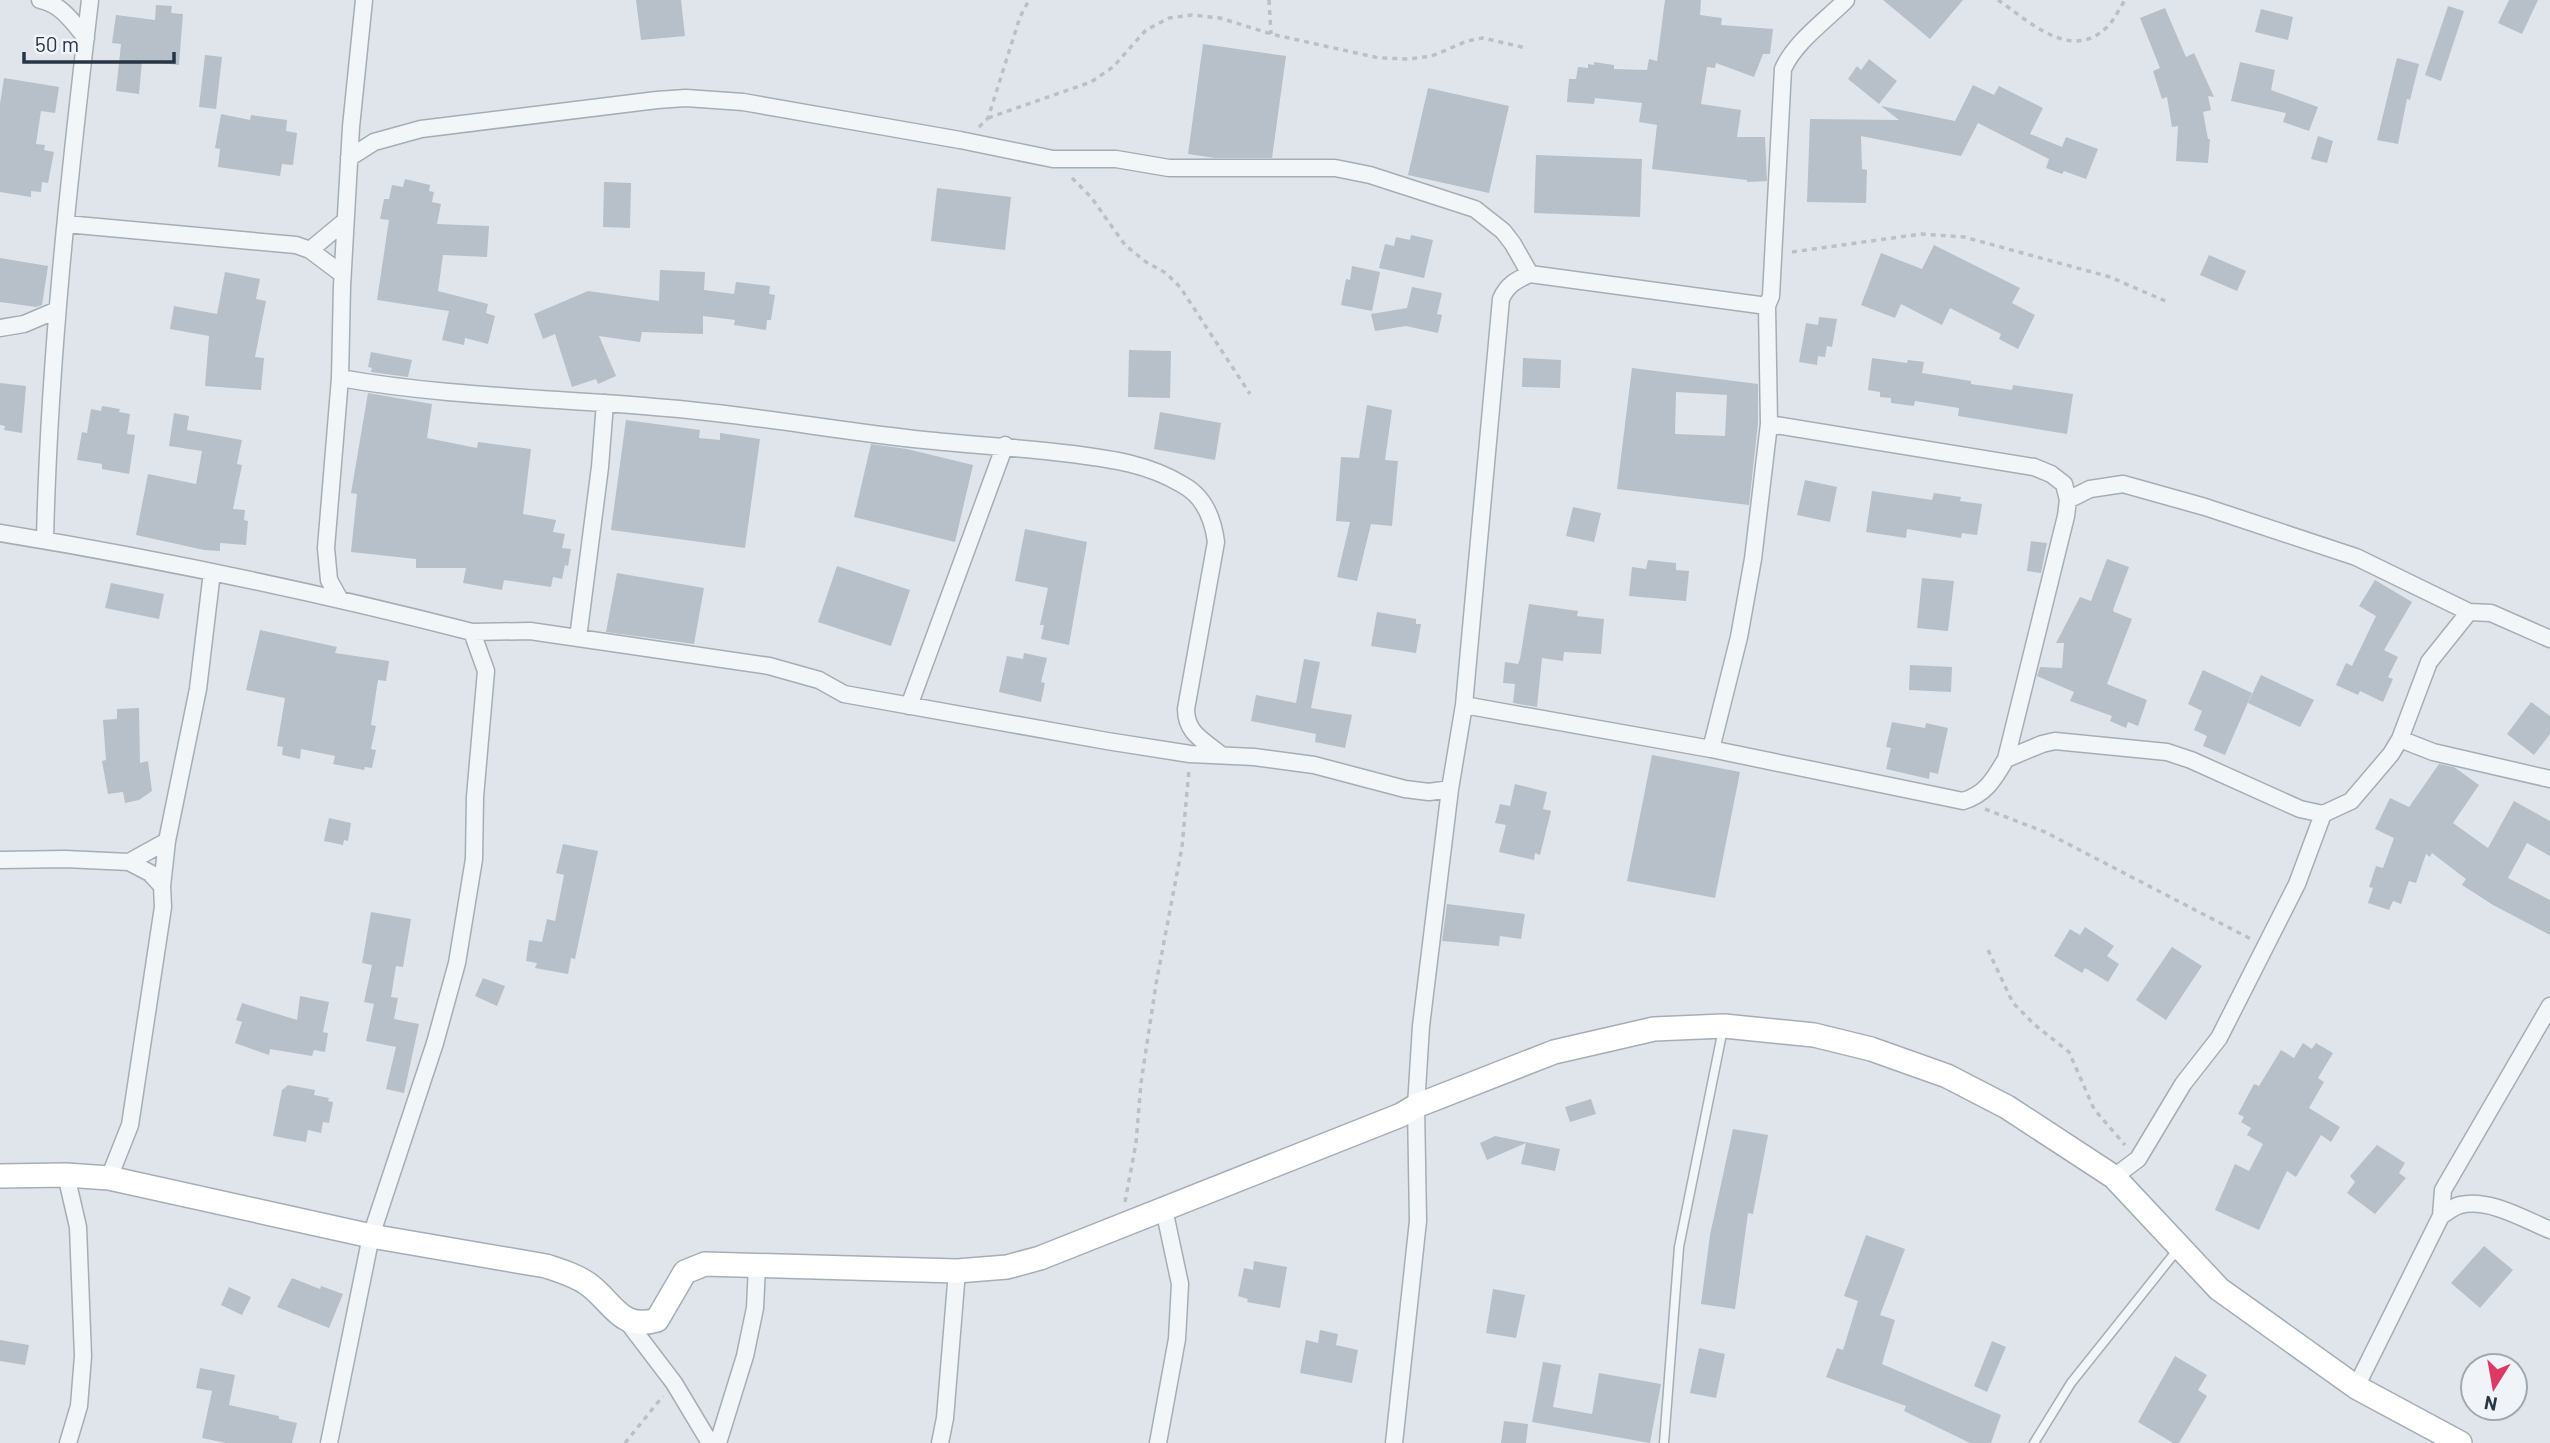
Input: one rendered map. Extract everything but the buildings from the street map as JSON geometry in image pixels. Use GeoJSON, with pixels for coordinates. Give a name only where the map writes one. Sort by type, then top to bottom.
{"type":"FeatureCollection","features":[{"type":"Feature","properties":{"kind":"street"},"geometry":{"type":"LineString","coordinates":[[45,540],[47,449],[57,310],[72,148],[90,0]]}},
{"type":"Feature","properties":{"kind":"street"},"geometry":{"type":"LineString","coordinates":[[339,598],[329,580],[326,548],[340,378],[342,274],[349,158],[363,0]]}},
{"type":"Feature","properties":{"kind":"street"},"geometry":{"type":"LineString","coordinates":[[1711,749],[1739,637],[1753,559],[1769,424],[1767,306],[1771,296],[1783,69],[1800,44],[1846,0]]}},
{"type":"Feature","properties":{"kind":"street"},"geometry":{"type":"LineString","coordinates":[[46,1],[67,15],[86,38]]}},
{"type":"Feature","properties":{"kind":"street"},"geometry":{"type":"LineString","coordinates":[[349,158],[374,142],[421,129],[657,100],[686,98],[743,102],[1053,159],[1116,159],[1169,168],[1335,168],[1370,175],[1475,209],[1503,231],[1531,274]]}},
{"type":"Feature","properties":{"kind":"street"},"geometry":{"type":"LineString","coordinates":[[310,250],[345,221]]}},
{"type":"Feature","properties":{"kind":"street"},"geometry":{"type":"LineString","coordinates":[[66,224],[296,245],[310,250],[342,274]]}},
{"type":"Feature","properties":{"kind":"street"},"geometry":{"type":"LineString","coordinates":[[1394,1443],[1418,1221],[1416,1106],[1421,1026],[1450,789],[1464,705],[1501,299],[1511,283],[1531,274],[1767,306]]}},
{"type":"Feature","properties":{"kind":"street"},"geometry":{"type":"LineString","coordinates":[[0,328],[24,324],[57,310]]}},
{"type":"Feature","properties":{"kind":"street"},"geometry":{"type":"LineString","coordinates":[[340,378],[398,388],[718,413],[920,440],[1005,445],[1127,461],[1184,485],[1196,494],[1208,510],[1216,542],[1186,709],[1186,722],[1191,731],[1220,754]]}},
{"type":"Feature","properties":{"kind":"street"},"geometry":{"type":"LineString","coordinates":[[578,638],[600,467],[604,403]]}},
{"type":"Feature","properties":{"kind":"street"},"geometry":{"type":"LineString","coordinates":[[1464,705],[1711,749],[1963,801],[1986,790],[2006,759],[2066,516],[2068,500],[2064,484],[2051,474],[2034,467],[1769,424]]}},
{"type":"Feature","properties":{"kind":"street"},"geometry":{"type":"LineString","coordinates":[[909,706],[1005,445]]}},
{"type":"Feature","properties":{"kind":"street"},"geometry":{"type":"LineString","coordinates":[[2068,500],[2090,489],[2123,484],[2204,507],[2356,557],[2469,611],[2491,612],[2550,639]]}},
{"type":"Feature","properties":{"kind":"street"},"geometry":{"type":"LineString","coordinates":[[0,533],[339,598],[472,632],[530,631],[769,666],[819,680],[844,694],[909,706],[1190,754],[1220,754],[1314,765],[1405,789],[1429,792],[1450,789]]}},
{"type":"Feature","properties":{"kind":"street"},"geometry":{"type":"LineString","coordinates":[[109,1178],[130,1125],[163,907],[162,886],[167,841],[198,689],[212,572]]}},
{"type":"Feature","properties":{"kind":"street"},"geometry":{"type":"LineString","coordinates":[[2006,759],[2054,741],[2167,752],[2191,760],[2300,809],[2323,814],[2351,801],[2369,782],[2400,739],[2429,662],[2469,611]]}},
{"type":"Feature","properties":{"kind":"street"},"geometry":{"type":"LineString","coordinates":[[328,1443],[371,1236],[435,1043],[457,963],[474,859],[475,797],[486,671],[472,632]]}},
{"type":"Feature","properties":{"kind":"street"},"geometry":{"type":"LineString","coordinates":[[2400,739],[2433,752],[2550,779]]}},
{"type":"Feature","properties":{"kind":"street"},"geometry":{"type":"LineString","coordinates":[[2114,1177],[2138,1159],[2183,1084],[2219,1038],[2297,884],[2323,814]]}},
{"type":"Feature","properties":{"kind":"street"},"geometry":{"type":"LineString","coordinates":[[129,862],[167,841]]}},
{"type":"Feature","properties":{"kind":"street"},"geometry":{"type":"LineString","coordinates":[[0,860],[129,862],[150,873],[162,886]]}},
{"type":"Feature","properties":{"kind":"street"},"geometry":{"type":"LineString","coordinates":[[2356,1387],[2441,1216],[2442,1190],[2550,1006]]}},
{"type":"Feature","properties":{"kind":"street"},"geometry":{"type":"LineString","coordinates":[[626,1320],[643,1324],[657,1320],[685,1272],[705,1264],[957,1271],[1007,1267],[1040,1258],[1120,1228],[1554,1052],[1654,1029],[1724,1026],[1814,1035],[1871,1049],[1947,1076],[2007,1107],[2114,1177],[2219,1289],[2356,1387],[2460,1443]]}},
{"type":"Feature","properties":{"kind":"street"},"geometry":{"type":"LineString","coordinates":[[66,1175],[78,1227],[83,1356],[79,1406],[68,1443]]}},
{"type":"Feature","properties":{"kind":"street"},"geometry":{"type":"LineString","coordinates":[[0,1176],[66,1175],[109,1178],[371,1236],[546,1266],[573,1275],[589,1285],[626,1320],[674,1383],[710,1443]]}},
{"type":"Feature","properties":{"kind":"street"},"geometry":{"type":"LineString","coordinates":[[2441,1216],[2457,1206],[2475,1203],[2519,1216],[2550,1230]]}},
{"type":"Feature","properties":{"kind":"street"},"geometry":{"type":"LineString","coordinates":[[1158,1443],[1177,1339],[1180,1284],[1164,1209]]}},
{"type":"Feature","properties":{"kind":"street"},"geometry":{"type":"LineString","coordinates":[[718,1443],[748,1344],[755,1308],[757,1266]]}},
{"type":"Feature","properties":{"kind":"street"},"geometry":{"type":"LineString","coordinates":[[940,1443],[946,1418],[957,1271]]}},
{"type":"Feature","properties":{"kind":"lane"},"geometry":{"type":"LineString","coordinates":[[1664,1443],[1679,1247],[1724,1026]]}},
{"type":"Feature","properties":{"kind":"lane"},"geometry":{"type":"LineString","coordinates":[[2034,1443],[2071,1383],[2179,1249]]}},
{"type":"Feature","properties":{"kind":"path"},"geometry":{"type":"LineString","coordinates":[[988,118],[1020,18],[1029,0]]}},
{"type":"Feature","properties":{"kind":"path"},"geometry":{"type":"LineString","coordinates":[[1269,0],[1271,34]]}},
{"type":"Feature","properties":{"kind":"path"},"geometry":{"type":"LineString","coordinates":[[1998,0],[2054,38],[2077,41],[2094,36],[2106,28],[2125,0]]}},
{"type":"Feature","properties":{"kind":"path"},"geometry":{"type":"LineString","coordinates":[[960,140],[988,118],[1091,82],[1113,67],[1146,30],[1168,18],[1192,15],[1220,18],[1271,34],[1379,58],[1409,60],[1432,56],[1458,44],[1483,38],[1526,48]]}},
{"type":"Feature","properties":{"kind":"path"},"geometry":{"type":"LineString","coordinates":[[1053,159],[1091,197],[1125,245],[1146,262],[1166,273],[1180,287],[1250,394]]}},
{"type":"Feature","properties":{"kind":"path"},"geometry":{"type":"LineString","coordinates":[[1772,256],[1921,234],[1964,236],[2110,277],[2170,303]]}},
{"type":"Feature","properties":{"kind":"path"},"geometry":{"type":"LineString","coordinates":[[1120,1228],[1136,1143],[1141,1083],[1156,984],[1182,847],[1190,754]]}},
{"type":"Feature","properties":{"kind":"path"},"geometry":{"type":"LineString","coordinates":[[1963,801],[2045,832],[2264,947]]}},
{"type":"Feature","properties":{"kind":"path"},"geometry":{"type":"LineString","coordinates":[[1988,950],[2014,1003],[2035,1025],[2069,1052],[2094,1109],[2138,1159]]}},
{"type":"Feature","properties":{"kind":"path"},"geometry":{"type":"LineString","coordinates":[[625,1443],[674,1383]]}}]}
